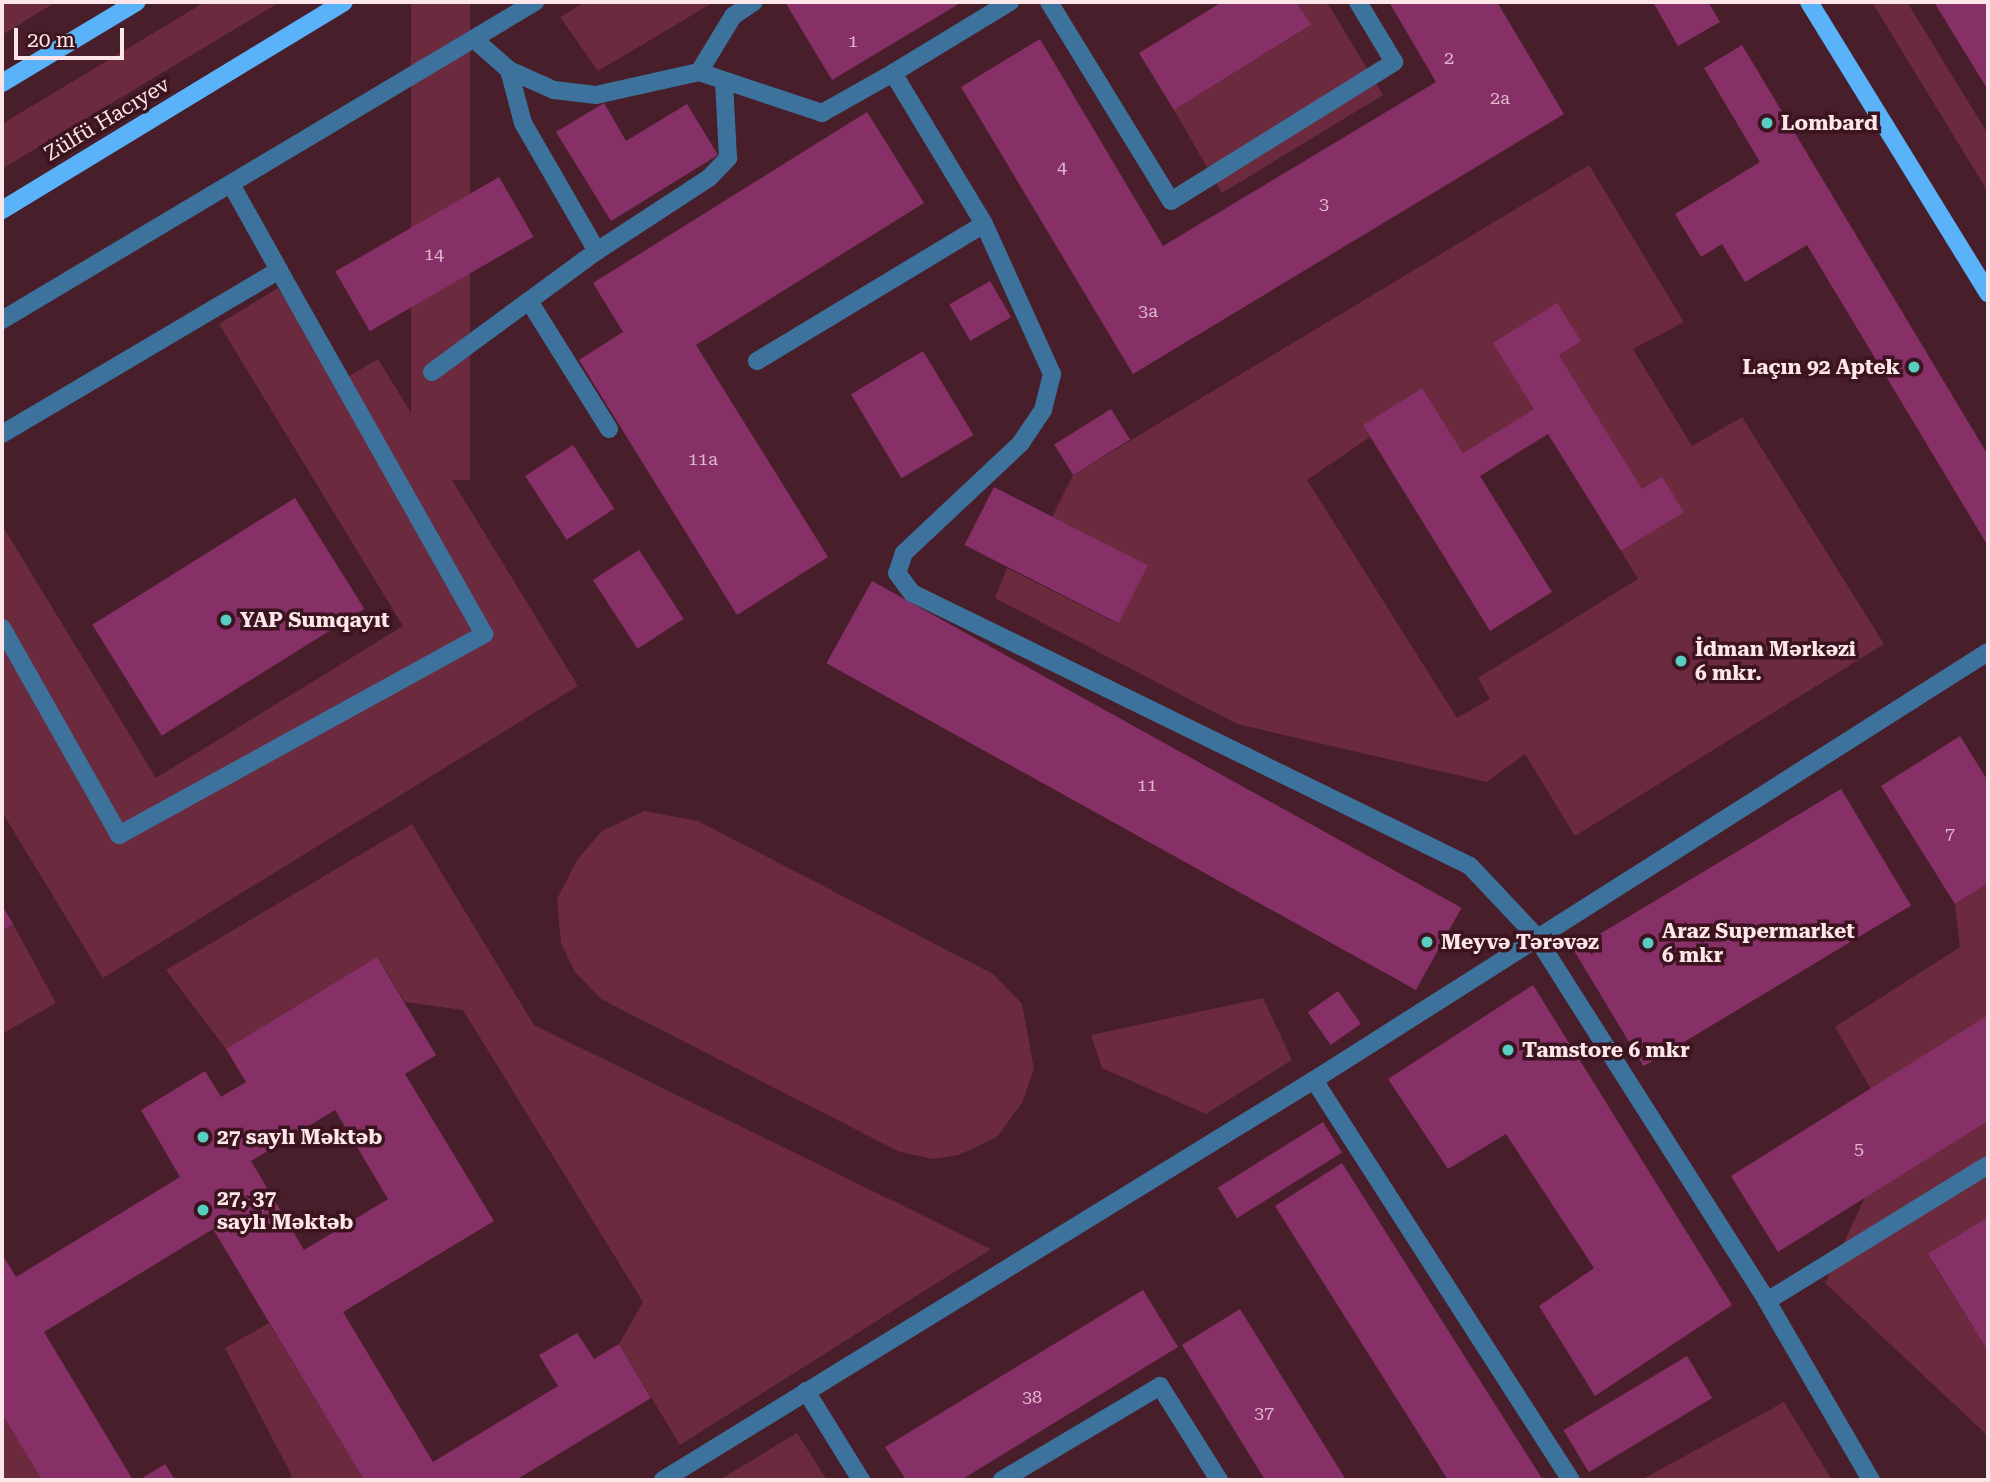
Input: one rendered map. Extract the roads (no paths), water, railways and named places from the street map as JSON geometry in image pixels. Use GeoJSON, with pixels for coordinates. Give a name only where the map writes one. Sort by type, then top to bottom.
{"type":"FeatureCollection","features":[{"type":"Feature","properties":{"kind":"main road"},"geometry":{"type":"LineString","coordinates":[[2,83],[137,2]]}},
{"type":"Feature","properties":{"kind":"main road","name":"Zülfü Hacıyev"},"geometry":{"type":"LineString","coordinates":[[2,210],[344,2]]}},
{"type":"Feature","properties":{"kind":"main road"},"geometry":{"type":"LineString","coordinates":[[1809,2],[1988,293]]}},
{"type":"Feature","properties":{"kind":"street"},"geometry":{"type":"LineString","coordinates":[[2,320],[232,186],[535,2]]}},
{"type":"Feature","properties":{"kind":"street"},"geometry":{"type":"LineString","coordinates":[[699,72],[733,16],[754,2]]}},
{"type":"Feature","properties":{"kind":"street"},"geometry":{"type":"LineString","coordinates":[[475,40],[509,70],[554,90],[596,95],[699,72],[822,113],[1010,2]]}},
{"type":"Feature","properties":{"kind":"street"},"geometry":{"type":"LineString","coordinates":[[1049,2],[1171,201],[1394,62],[1358,2]]}},
{"type":"Feature","properties":{"kind":"street"},"geometry":{"type":"LineString","coordinates":[[509,70],[523,122],[597,251]]}},
{"type":"Feature","properties":{"kind":"street"},"geometry":{"type":"LineString","coordinates":[[893,73],[984,224],[1052,374],[1043,410],[1021,443],[904,553],[897,573],[912,593],[1470,866],[1535,935],[1766,1301],[1871,1480]]}},
{"type":"Feature","properties":{"kind":"street"},"geometry":{"type":"LineString","coordinates":[[432,372],[597,251],[709,178],[728,158],[724,81]]}},
{"type":"Feature","properties":{"kind":"street"},"geometry":{"type":"LineString","coordinates":[[2,628],[119,835],[484,634],[232,186]]}},
{"type":"Feature","properties":{"kind":"street"},"geometry":{"type":"LineString","coordinates":[[757,361],[984,224]]}},
{"type":"Feature","properties":{"kind":"street"},"geometry":{"type":"LineString","coordinates":[[2,435],[279,270]]}},
{"type":"Feature","properties":{"kind":"street"},"geometry":{"type":"LineString","coordinates":[[529,301],[609,429]]}},
{"type":"Feature","properties":{"kind":"street"},"geometry":{"type":"LineString","coordinates":[[663,1480],[1314,1080],[1535,935],[1988,652]]}},
{"type":"Feature","properties":{"kind":"street"},"geometry":{"type":"LineString","coordinates":[[1314,1080],[1571,1480]]}},
{"type":"Feature","properties":{"kind":"street"},"geometry":{"type":"LineString","coordinates":[[1766,1301],[1988,1165]]}},
{"type":"Feature","properties":{"kind":"street"},"geometry":{"type":"LineString","coordinates":[[1002,1480],[1160,1386],[1219,1480]]}},
{"type":"Feature","properties":{"kind":"street"},"geometry":{"type":"LineString","coordinates":[[806,1391],[861,1480]]}},
{"type":"Feature","properties":{"kind":"place","name":"Lombard"},"geometry":{"type":"Point","coordinates":[1767,123]}},
{"type":"Feature","properties":{"kind":"place","name":"Laçın 92 Aptek"},"geometry":{"type":"Point","coordinates":[1914,367]}},
{"type":"Feature","properties":{"kind":"place","name":"YAP Sumqayıt"},"geometry":{"type":"Point","coordinates":[226,620]}},
{"type":"Feature","properties":{"kind":"place","name":"İdman Mәrkәzi 6 mkr."},"geometry":{"type":"Point","coordinates":[1681,661]}},
{"type":"Feature","properties":{"kind":"place","name":"Meyvə Tərəvəz"},"geometry":{"type":"Point","coordinates":[1427,942]}},
{"type":"Feature","properties":{"kind":"place","name":"Araz Supermarket 6 mkr"},"geometry":{"type":"Point","coordinates":[1648,943]}},
{"type":"Feature","properties":{"kind":"place","name":"Tamstore 6 mkr"},"geometry":{"type":"Point","coordinates":[1508,1050]}},
{"type":"Feature","properties":{"kind":"place","name":"27 saylı Məktəb"},"geometry":{"type":"Point","coordinates":[203,1137]}},
{"type":"Feature","properties":{"kind":"place","name":"27, 37 saylı Məktəb"},"geometry":{"type":"Point","coordinates":[203,1210]}}]}
